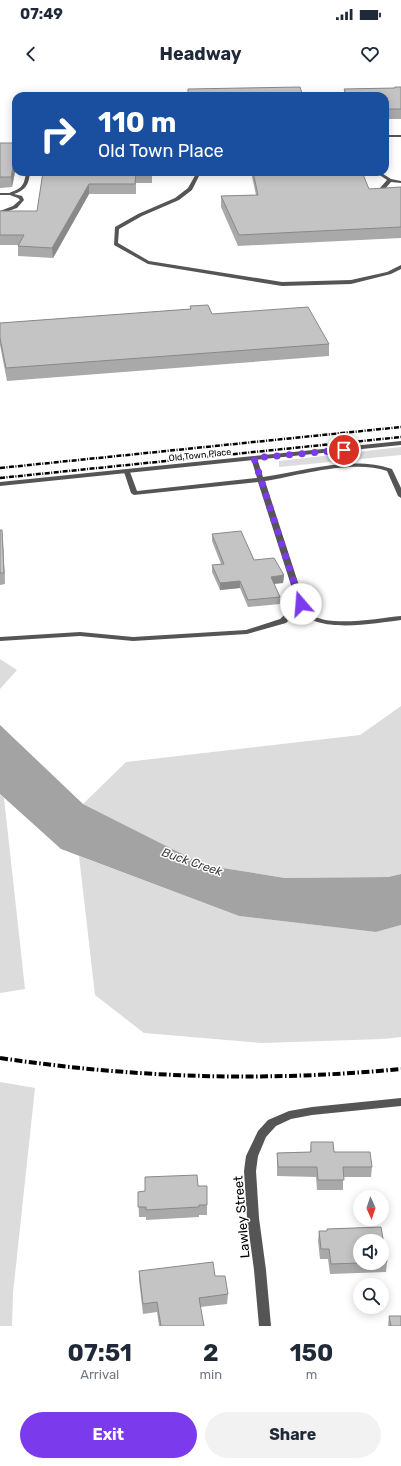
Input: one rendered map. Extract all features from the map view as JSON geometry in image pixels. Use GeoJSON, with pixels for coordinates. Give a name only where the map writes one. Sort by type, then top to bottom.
{"type":"FeatureCollection","features":[{"type":"Feature","properties":{"kind":"street"},"geometry":{"type":"LineString","coordinates":[[389,136],[401,136]]}},
{"type":"Feature","properties":{"kind":"street"},"geometry":{"type":"LineString","coordinates":[[9,194],[22,190],[27,185],[28,176]]}},
{"type":"Feature","properties":{"kind":"street"},"geometry":{"type":"LineString","coordinates":[[197,176],[190,189],[177,199],[140,215],[117,228],[116,244],[148,262],[282,284],[351,282],[389,273],[401,267]]}},
{"type":"Feature","properties":{"kind":"street"},"geometry":{"type":"LineString","coordinates":[[384,176],[390,180],[401,182]]}},
{"type":"Feature","properties":{"kind":"street"},"geometry":{"type":"LineString","coordinates":[[382,189],[390,180]]}},
{"type":"Feature","properties":{"kind":"street"},"geometry":{"type":"LineString","coordinates":[[0,194],[9,194],[20,197],[22,200],[15,207],[0,213]]}},
{"type":"Feature","properties":{"kind":"street","name":"Old Town Place"},"geometry":{"type":"LineString","coordinates":[[0,484],[401,443]]}},
{"type":"Feature","properties":{"kind":"street"},"geometry":{"type":"LineString","coordinates":[[254,458],[301,604],[306,613],[314,618],[326,622],[342,623],[401,618]]}},
{"type":"Feature","properties":{"kind":"street"},"geometry":{"type":"LineString","coordinates":[[127,472],[134,493],[260,479],[350,466],[380,466],[390,470],[401,496]]}},
{"type":"Feature","properties":{"kind":"street"},"geometry":{"type":"LineString","coordinates":[[0,639],[80,634],[133,639],[248,632],[283,621],[301,604]]}},
{"type":"Feature","properties":{"kind":"street","name":"Lawley Street"},"geometry":{"type":"LineString","coordinates":[[266,1326],[253,1218],[250,1171],[252,1156],[262,1134],[272,1123],[289,1115],[312,1111],[401,1102]]}},
{"type":"Feature","properties":{"kind":"shaded area"},"geometry":{"type":"Polygon","coordinates":[[[401,447],[401,455],[279,467],[279,461],[401,447]]]}},
{"type":"Feature","properties":{"kind":"shaded area"},"geometry":{"type":"Polygon","coordinates":[[[0,659],[17,670],[0,689],[0,659]]]}},
{"type":"Feature","properties":{"kind":"shaded area"},"geometry":{"type":"Polygon","coordinates":[[[401,706],[401,874],[388,877],[285,878],[204,865],[83,804],[126,762],[360,735],[401,706]]]}},
{"type":"Feature","properties":{"kind":"shaded area"},"geometry":{"type":"Polygon","coordinates":[[[0,794],[4,798],[25,989],[0,993],[0,794]]]}},
{"type":"Feature","properties":{"kind":"shaded area"},"geometry":{"type":"Polygon","coordinates":[[[79,856],[239,916],[376,932],[401,925],[401,1037],[384,1039],[261,1043],[144,1033],[95,995],[79,856]]]}},
{"type":"Feature","properties":{"kind":"shaded area"},"geometry":{"type":"Polygon","coordinates":[[[0,1082],[35,1088],[13,1293],[12,1326],[0,1326],[0,1082]]]}},
{"type":"Feature","properties":{"kind":"water","name":"Buck Creek"},"geometry":{"type":"Polygon","coordinates":[[[0,725],[83,804],[204,865],[285,878],[388,877],[401,874],[401,925],[376,932],[239,916],[61,849],[0,794],[0,725]]]}},
{"type":"Feature","properties":{"kind":"building"},"geometry":{"type":"Polygon","coordinates":[[[300,87],[302,92],[188,92],[188,89],[300,87]]]}},
{"type":"Feature","properties":{"kind":"building"},"geometry":{"type":"Polygon","coordinates":[[[401,87],[401,109],[389,109],[389,92],[345,92],[344,89],[401,87]]]}},
{"type":"Feature","properties":{"kind":"building"},"geometry":{"type":"Polygon","coordinates":[[[0,143],[12,143],[11,177],[0,177],[0,143]]]}},
{"type":"Feature","properties":{"kind":"building"},"geometry":{"type":"Polygon","coordinates":[[[42,176],[136,176],[135,184],[89,184],[52,248],[18,246],[24,235],[0,235],[0,211],[37,211],[42,176]]]}},
{"type":"Feature","properties":{"kind":"building"},"geometry":{"type":"Polygon","coordinates":[[[254,176],[364,176],[369,189],[401,187],[401,227],[239,235],[221,196],[258,195],[254,176]]]}},
{"type":"Feature","properties":{"kind":"building"},"geometry":{"type":"Polygon","coordinates":[[[208,305],[212,314],[308,307],[329,344],[6,368],[0,338],[0,323],[191,309],[190,306],[208,305]]]}},
{"type":"Feature","properties":{"kind":"building"},"geometry":{"type":"Polygon","coordinates":[[[0,530],[2,530],[4,573],[0,573],[0,530]]]}},
{"type":"Feature","properties":{"kind":"building"},"geometry":{"type":"Polygon","coordinates":[[[241,531],[254,560],[274,558],[284,575],[271,577],[280,597],[248,600],[240,581],[220,583],[212,565],[224,564],[212,534],[241,531]]]}},
{"type":"Feature","properties":{"kind":"building"},"geometry":{"type":"Polygon","coordinates":[[[311,1142],[333,1142],[334,1152],[370,1152],[372,1167],[343,1167],[344,1180],[318,1180],[317,1167],[278,1167],[277,1153],[311,1152],[311,1142]]]}},
{"type":"Feature","properties":{"kind":"building"},"geometry":{"type":"Polygon","coordinates":[[[197,1175],[198,1186],[207,1186],[207,1205],[199,1205],[199,1207],[146,1210],[146,1207],[138,1207],[138,1192],[145,1191],[145,1177],[197,1175]]]}},
{"type":"Feature","properties":{"kind":"building"},"geometry":{"type":"Polygon","coordinates":[[[381,1227],[382,1234],[353,1234],[353,1263],[331,1264],[329,1249],[321,1249],[319,1231],[327,1231],[327,1229],[381,1227]]]}},
{"type":"Feature","properties":{"kind":"building"},"geometry":{"type":"Polygon","coordinates":[[[213,1262],[215,1276],[225,1276],[228,1294],[199,1298],[204,1326],[161,1326],[157,1302],[143,1304],[139,1271],[213,1262]]]}},
{"type":"Feature","properties":{"kind":"building"},"geometry":{"type":"Polygon","coordinates":[[[389,1316],[401,1316],[401,1326],[391,1326],[389,1316]]]}},
{"type":"Feature","properties":{"kind":"railway"},"geometry":{"type":"LineString","coordinates":[[0,468],[401,427]]}},
{"type":"Feature","properties":{"kind":"railway"},"geometry":{"type":"LineString","coordinates":[[0,478],[401,437]]}},
{"type":"Feature","properties":{"kind":"railway"},"geometry":{"type":"LineString","coordinates":[[0,1058],[101,1070],[200,1076],[300,1076],[401,1069]]}},
{"type":"Feature","properties":{"kind":"route"},"geometry":{"type":"LineString","coordinates":[[301,604],[254,458],[344,450]]}}]}
